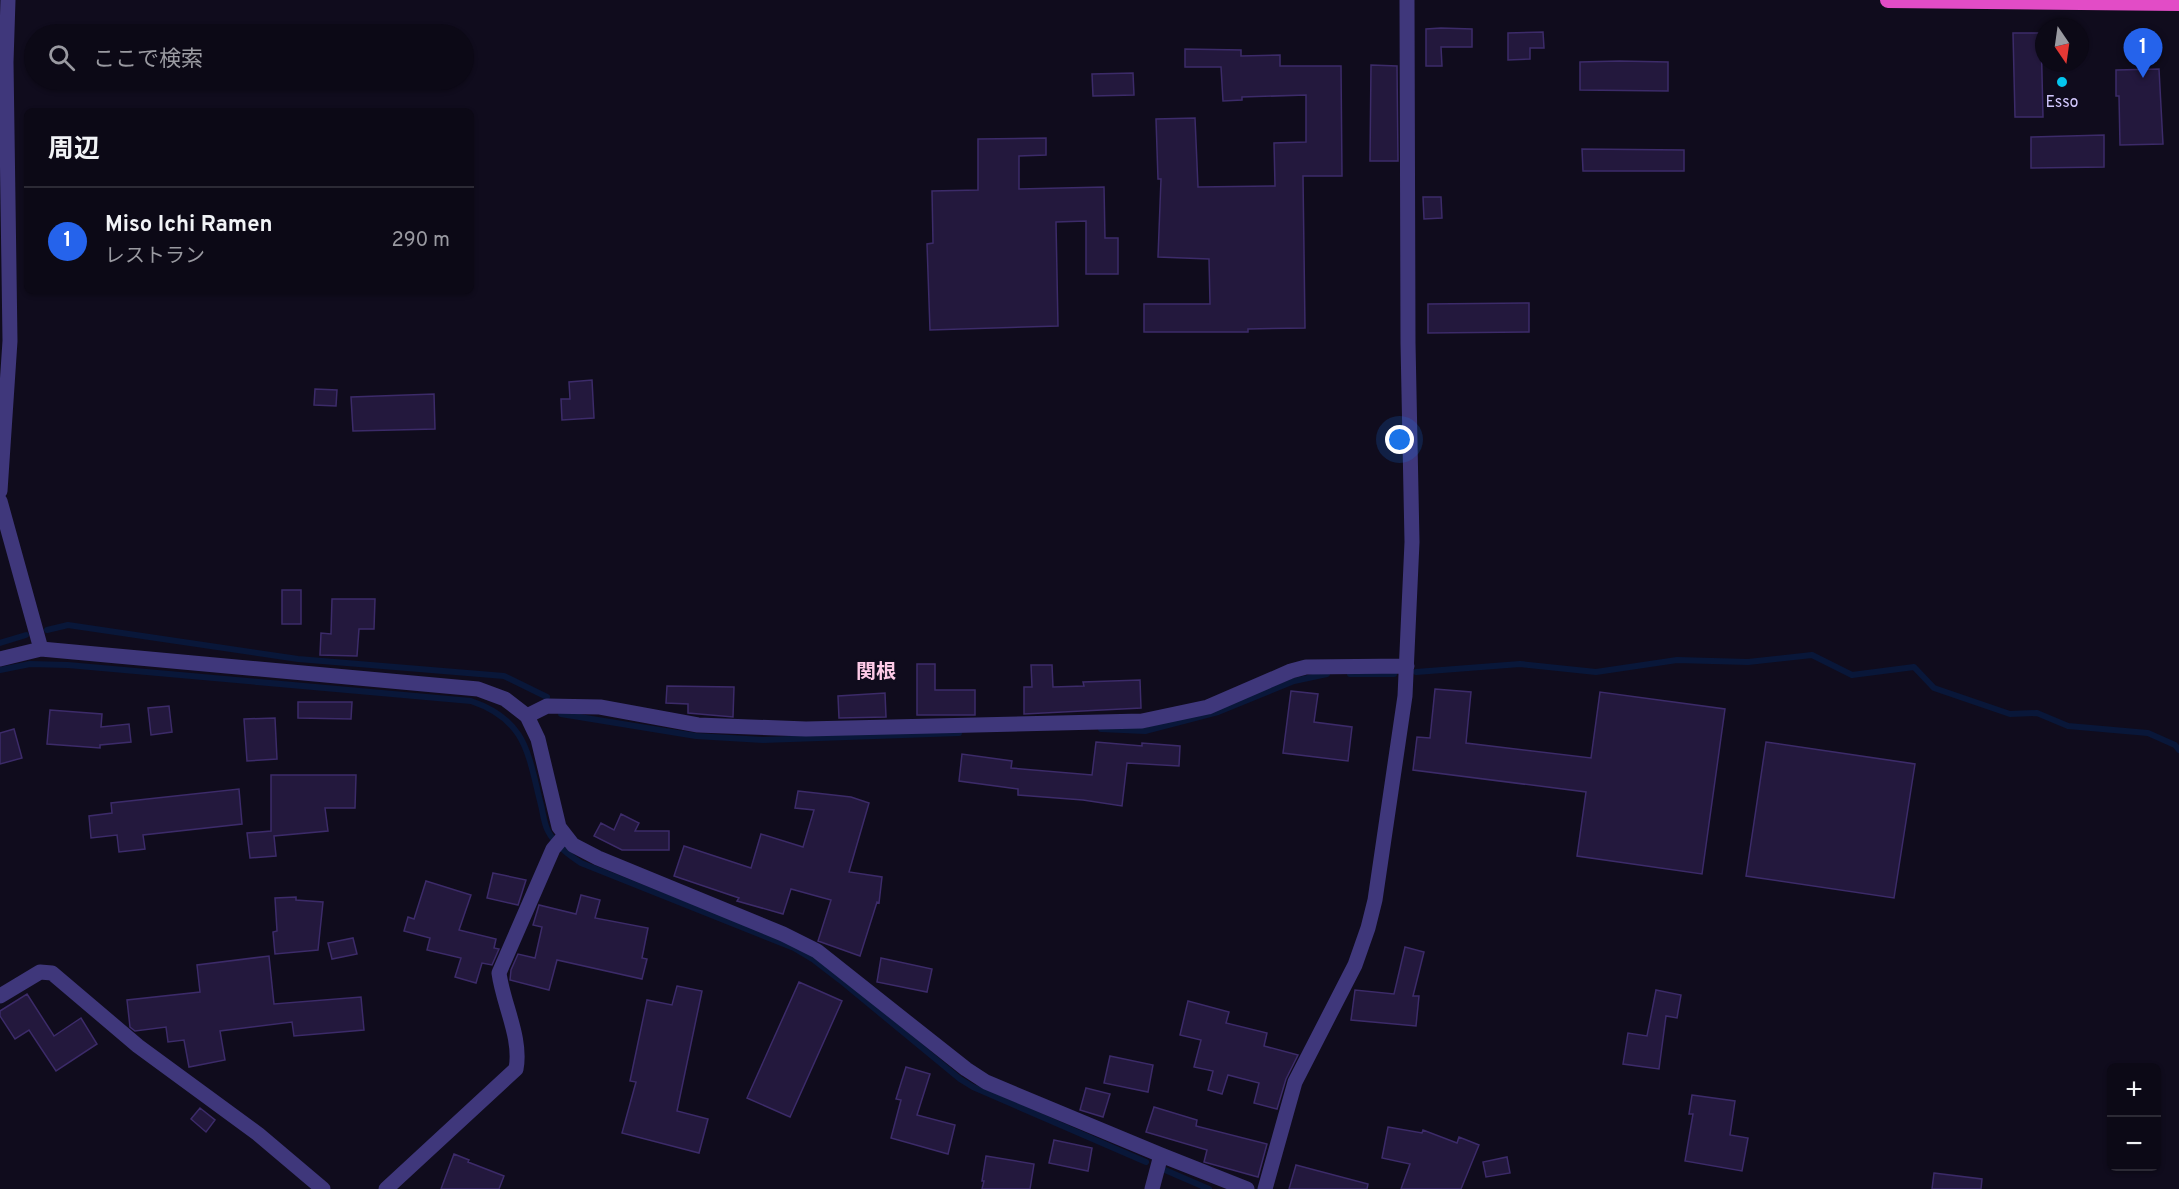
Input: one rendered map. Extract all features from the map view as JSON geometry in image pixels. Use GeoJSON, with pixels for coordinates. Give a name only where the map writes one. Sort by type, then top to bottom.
{"type":"FeatureCollection","features":[{"type":"Feature","properties":{"kind":"highway"},"geometry":{"type":"LineString","coordinates":[[1887,0],[2179,3]]}},
{"type":"Feature","properties":{"kind":"street"},"geometry":{"type":"LineString","coordinates":[[0,490],[5,341],[8,0]]}},
{"type":"Feature","properties":{"kind":"street"},"geometry":{"type":"LineString","coordinates":[[1265,1189],[1295,1082],[1355,965],[1368,928],[1376,888],[1407,666],[1412,542],[1408,331],[1407,0]]}},
{"type":"Feature","properties":{"kind":"street"},"geometry":{"type":"LineString","coordinates":[[0,501],[41,649]]}},
{"type":"Feature","properties":{"kind":"street"},"geometry":{"type":"LineString","coordinates":[[0,659],[41,649],[478,689],[505,699],[527,716],[538,739],[559,828],[559,841],[499,973],[518,1052],[516,1070],[386,1189]]}},
{"type":"Feature","properties":{"kind":"street"},"geometry":{"type":"LineString","coordinates":[[527,716],[547,705],[600,707],[698,725],[806,729],[1142,721],[1208,707],[1291,671],[1306,667],[1407,666]]}},
{"type":"Feature","properties":{"kind":"street"},"geometry":{"type":"LineString","coordinates":[[559,841],[783,934],[817,951],[966,1069],[986,1082],[1247,1189]]}},
{"type":"Feature","properties":{"kind":"street"},"geometry":{"type":"LineString","coordinates":[[0,996],[40,972],[52,973],[138,1046],[258,1134],[323,1189]]}},
{"type":"Feature","properties":{"kind":"street"},"geometry":{"type":"LineString","coordinates":[[1152,1189],[1161,1155]]}},
{"type":"Feature","properties":{"kind":"building"},"geometry":{"type":"Polygon","coordinates":[[[1426,29],[1472,29],[1472,47],[1441,47],[1442,66],[1426,66],[1426,29]]]}},
{"type":"Feature","properties":{"kind":"building"},"geometry":{"type":"Polygon","coordinates":[[[1543,32],[1544,48],[1530,48],[1530,59],[1508,60],[1508,33],[1543,32]]]}},
{"type":"Feature","properties":{"kind":"building"},"geometry":{"type":"Polygon","coordinates":[[[2013,33],[2035,33],[2035,72],[2042,72],[2043,117],[2015,117],[2013,33]]]}},
{"type":"Feature","properties":{"kind":"building"},"geometry":{"type":"Polygon","coordinates":[[[1185,49],[1241,50],[1241,56],[1280,55],[1280,66],[1341,66],[1342,176],[1303,176],[1305,328],[1248,329],[1248,332],[1144,332],[1144,304],[1210,304],[1209,259],[1158,257],[1161,179],[1158,179],[1156,119],[1195,118],[1198,187],[1275,186],[1274,143],[1306,142],[1306,95],[1242,97],[1242,100],[1223,101],[1221,67],[1185,67],[1185,49]]]}},
{"type":"Feature","properties":{"kind":"building"},"geometry":{"type":"Polygon","coordinates":[[[1580,62],[1668,62],[1668,91],[1580,90],[1580,62]]]}},
{"type":"Feature","properties":{"kind":"building"},"geometry":{"type":"Polygon","coordinates":[[[1371,65],[1397,66],[1398,161],[1370,161],[1371,65]]]}},
{"type":"Feature","properties":{"kind":"building"},"geometry":{"type":"Polygon","coordinates":[[[2159,69],[2163,144],[2120,145],[2116,70],[2159,69]]]}},
{"type":"Feature","properties":{"kind":"building"},"geometry":{"type":"Polygon","coordinates":[[[1133,73],[1134,95],[1093,96],[1092,74],[1133,73]]]}},
{"type":"Feature","properties":{"kind":"building"},"geometry":{"type":"Polygon","coordinates":[[[2104,135],[2104,167],[2031,168],[2031,137],[2104,135]]]}},
{"type":"Feature","properties":{"kind":"building"},"geometry":{"type":"Polygon","coordinates":[[[1046,138],[1046,155],[1019,156],[1019,189],[1104,187],[1105,238],[1118,238],[1118,274],[1086,274],[1086,221],[1056,222],[1058,326],[930,330],[927,244],[933,243],[932,191],[978,190],[978,139],[1046,138]]]}},
{"type":"Feature","properties":{"kind":"building"},"geometry":{"type":"Polygon","coordinates":[[[1582,149],[1684,150],[1684,171],[1583,171],[1582,149]]]}},
{"type":"Feature","properties":{"kind":"building"},"geometry":{"type":"Polygon","coordinates":[[[1423,197],[1441,197],[1442,218],[1424,219],[1423,197]]]}},
{"type":"Feature","properties":{"kind":"building"},"geometry":{"type":"Polygon","coordinates":[[[1529,303],[1529,332],[1428,333],[1428,304],[1529,303]]]}},
{"type":"Feature","properties":{"kind":"building"},"geometry":{"type":"Polygon","coordinates":[[[592,380],[594,418],[562,420],[561,399],[570,399],[569,382],[592,380]]]}},
{"type":"Feature","properties":{"kind":"building"},"geometry":{"type":"Polygon","coordinates":[[[315,389],[337,390],[336,406],[314,405],[315,389]]]}},
{"type":"Feature","properties":{"kind":"building"},"geometry":{"type":"Polygon","coordinates":[[[434,394],[435,429],[353,431],[351,397],[434,394]]]}},
{"type":"Feature","properties":{"kind":"building"},"geometry":{"type":"Polygon","coordinates":[[[282,590],[301,590],[301,624],[282,624],[282,590]]]}},
{"type":"Feature","properties":{"kind":"building"},"geometry":{"type":"Polygon","coordinates":[[[332,599],[375,599],[374,629],[359,629],[357,656],[320,655],[321,633],[331,634],[332,599]]]}},
{"type":"Feature","properties":{"kind":"building"},"geometry":{"type":"Polygon","coordinates":[[[917,664],[935,664],[935,690],[975,690],[975,715],[917,715],[917,664]]]}},
{"type":"Feature","properties":{"kind":"building"},"geometry":{"type":"Polygon","coordinates":[[[1031,665],[1052,665],[1053,687],[1084,686],[1083,682],[1140,680],[1141,708],[1024,714],[1024,687],[1032,687],[1031,665]]]}},
{"type":"Feature","properties":{"kind":"building"},"geometry":{"type":"Polygon","coordinates":[[[667,686],[734,687],[733,717],[688,713],[688,704],[666,703],[667,686]]]}},
{"type":"Feature","properties":{"kind":"building"},"geometry":{"type":"Polygon","coordinates":[[[1435,689],[1471,692],[1466,743],[1591,758],[1600,692],[1725,709],[1702,874],[1577,856],[1586,792],[1413,770],[1417,737],[1430,738],[1435,689]]]}},
{"type":"Feature","properties":{"kind":"building"},"geometry":{"type":"Polygon","coordinates":[[[1291,691],[1318,694],[1314,722],[1352,727],[1348,761],[1283,753],[1291,691]]]}},
{"type":"Feature","properties":{"kind":"building"},"geometry":{"type":"Polygon","coordinates":[[[885,693],[886,717],[839,718],[838,696],[885,693]]]}},
{"type":"Feature","properties":{"kind":"building"},"geometry":{"type":"Polygon","coordinates":[[[298,702],[352,702],[351,719],[298,718],[298,702]]]}},
{"type":"Feature","properties":{"kind":"building"},"geometry":{"type":"Polygon","coordinates":[[[169,706],[172,732],[151,735],[148,708],[169,706]]]}},
{"type":"Feature","properties":{"kind":"building"},"geometry":{"type":"Polygon","coordinates":[[[50,710],[102,714],[101,727],[129,724],[131,742],[100,745],[100,748],[47,744],[50,710]]]}},
{"type":"Feature","properties":{"kind":"building"},"geometry":{"type":"Polygon","coordinates":[[[275,718],[277,759],[247,761],[244,719],[275,718]]]}},
{"type":"Feature","properties":{"kind":"building"},"geometry":{"type":"Polygon","coordinates":[[[14,729],[22,758],[0,764],[0,733],[14,729]]]}},
{"type":"Feature","properties":{"kind":"building"},"geometry":{"type":"Polygon","coordinates":[[[1096,742],[1142,746],[1142,743],[1180,746],[1179,766],[1127,763],[1122,806],[1083,800],[1018,795],[1018,789],[959,781],[962,754],[1012,761],[1011,768],[1092,775],[1096,742]]]}},
{"type":"Feature","properties":{"kind":"building"},"geometry":{"type":"Polygon","coordinates":[[[1766,742],[1915,764],[1894,898],[1746,876],[1766,742]]]}},
{"type":"Feature","properties":{"kind":"building"},"geometry":{"type":"Polygon","coordinates":[[[271,775],[356,775],[355,808],[325,808],[328,831],[274,836],[276,856],[250,858],[247,833],[271,831],[271,775]]]}},
{"type":"Feature","properties":{"kind":"building"},"geometry":{"type":"Polygon","coordinates":[[[239,789],[242,824],[143,835],[145,849],[119,852],[117,835],[91,838],[89,816],[112,813],[111,803],[239,789]]]}},
{"type":"Feature","properties":{"kind":"building"},"geometry":{"type":"Polygon","coordinates":[[[798,791],[851,797],[869,803],[849,872],[882,877],[879,903],[877,902],[860,956],[818,941],[831,900],[791,889],[783,914],[737,901],[739,898],[674,876],[684,846],[751,868],[761,834],[803,847],[814,810],[795,808],[798,791]]]}},
{"type":"Feature","properties":{"kind":"building"},"geometry":{"type":"Polygon","coordinates":[[[621,814],[639,823],[635,831],[669,831],[669,850],[622,850],[594,836],[601,823],[614,830],[621,814]]]}},
{"type":"Feature","properties":{"kind":"building"},"geometry":{"type":"Polygon","coordinates":[[[493,873],[526,880],[518,905],[487,898],[493,873]]]}},
{"type":"Feature","properties":{"kind":"building"},"geometry":{"type":"Polygon","coordinates":[[[426,881],[471,895],[459,930],[496,939],[494,948],[499,949],[492,965],[482,963],[476,983],[455,977],[461,958],[427,950],[430,938],[404,931],[408,917],[414,919],[426,881]]]}},
{"type":"Feature","properties":{"kind":"building"},"geometry":{"type":"Polygon","coordinates":[[[581,895],[600,900],[595,918],[648,928],[642,958],[647,959],[642,979],[557,960],[549,990],[510,980],[511,970],[518,954],[535,958],[542,927],[533,925],[539,905],[576,914],[581,895]]]}},
{"type":"Feature","properties":{"kind":"building"},"geometry":{"type":"Polygon","coordinates":[[[296,897],[296,900],[323,902],[318,950],[275,954],[273,932],[277,931],[275,898],[296,897]]]}},
{"type":"Feature","properties":{"kind":"building"},"geometry":{"type":"Polygon","coordinates":[[[353,938],[357,954],[332,959],[328,943],[353,938]]]}},
{"type":"Feature","properties":{"kind":"building"},"geometry":{"type":"Polygon","coordinates":[[[1405,947],[1424,952],[1413,996],[1419,996],[1416,1026],[1351,1020],[1355,990],[1394,994],[1405,947]]]}},
{"type":"Feature","properties":{"kind":"building"},"geometry":{"type":"Polygon","coordinates":[[[269,956],[274,1004],[361,997],[364,1030],[294,1036],[292,1022],[220,1031],[225,1060],[189,1067],[184,1040],[168,1042],[166,1027],[135,1031],[130,1027],[127,1000],[200,992],[197,965],[269,956]]]}},
{"type":"Feature","properties":{"kind":"building"},"geometry":{"type":"Polygon","coordinates":[[[881,958],[932,969],[927,992],[877,982],[881,958]]]}},
{"type":"Feature","properties":{"kind":"building"},"geometry":{"type":"Polygon","coordinates":[[[799,982],[842,1001],[790,1117],[747,1098],[799,982]]]}},
{"type":"Feature","properties":{"kind":"building"},"geometry":{"type":"Polygon","coordinates":[[[677,986],[702,991],[677,1111],[708,1119],[699,1153],[622,1133],[636,1082],[630,1081],[647,1000],[672,1005],[677,986]]]}},
{"type":"Feature","properties":{"kind":"building"},"geometry":{"type":"Polygon","coordinates":[[[1656,990],[1681,995],[1677,1018],[1666,1016],[1659,1069],[1623,1064],[1628,1033],[1647,1036],[1656,990]]]}},
{"type":"Feature","properties":{"kind":"building"},"geometry":{"type":"Polygon","coordinates":[[[27,994],[54,1036],[81,1018],[97,1044],[56,1071],[29,1030],[15,1039],[0,1016],[0,1011],[27,994]]]}},
{"type":"Feature","properties":{"kind":"building"},"geometry":{"type":"Polygon","coordinates":[[[1188,1001],[1229,1012],[1226,1023],[1267,1033],[1264,1046],[1298,1055],[1286,1079],[1277,1109],[1254,1103],[1259,1083],[1228,1075],[1222,1094],[1208,1090],[1213,1071],[1194,1067],[1201,1040],[1180,1035],[1188,1001]]]}},
{"type":"Feature","properties":{"kind":"building"},"geometry":{"type":"Polygon","coordinates":[[[1110,1056],[1153,1065],[1148,1092],[1104,1083],[1110,1056]]]}},
{"type":"Feature","properties":{"kind":"building"},"geometry":{"type":"Polygon","coordinates":[[[906,1067],[930,1074],[917,1115],[955,1125],[948,1154],[891,1138],[901,1100],[896,1099],[906,1067]]]}},
{"type":"Feature","properties":{"kind":"building"},"geometry":{"type":"Polygon","coordinates":[[[1086,1088],[1110,1094],[1103,1117],[1080,1110],[1086,1088]]]}},
{"type":"Feature","properties":{"kind":"building"},"geometry":{"type":"Polygon","coordinates":[[[1692,1095],[1735,1101],[1730,1135],[1748,1138],[1742,1171],[1685,1161],[1693,1114],[1689,1114],[1692,1095]]]}},
{"type":"Feature","properties":{"kind":"building"},"geometry":{"type":"Polygon","coordinates":[[[1154,1107],[1197,1120],[1196,1126],[1267,1144],[1258,1177],[1204,1162],[1207,1150],[1146,1132],[1154,1107]]]}},
{"type":"Feature","properties":{"kind":"building"},"geometry":{"type":"Polygon","coordinates":[[[200,1108],[215,1120],[206,1132],[191,1119],[200,1108]]]}},
{"type":"Feature","properties":{"kind":"building"},"geometry":{"type":"Polygon","coordinates":[[[1388,1127],[1422,1133],[1423,1130],[1457,1143],[1459,1137],[1479,1145],[1461,1189],[1401,1189],[1410,1164],[1382,1158],[1388,1127]]]}},
{"type":"Feature","properties":{"kind":"building"},"geometry":{"type":"Polygon","coordinates":[[[1054,1140],[1092,1148],[1088,1171],[1049,1163],[1054,1140]]]}},
{"type":"Feature","properties":{"kind":"building"},"geometry":{"type":"Polygon","coordinates":[[[454,1154],[504,1176],[499,1189],[441,1189],[454,1154]]]}},
{"type":"Feature","properties":{"kind":"building"},"geometry":{"type":"Polygon","coordinates":[[[986,1156],[1034,1164],[1030,1189],[982,1189],[986,1156]]]}},
{"type":"Feature","properties":{"kind":"building"},"geometry":{"type":"Polygon","coordinates":[[[1507,1157],[1510,1173],[1486,1177],[1483,1162],[1507,1157]]]}},
{"type":"Feature","properties":{"kind":"building"},"geometry":{"type":"Polygon","coordinates":[[[1296,1165],[1368,1184],[1367,1189],[1289,1189],[1296,1165]]]}},
{"type":"Feature","properties":{"kind":"building"},"geometry":{"type":"Polygon","coordinates":[[[1934,1173],[1982,1179],[1981,1189],[1932,1189],[1934,1173]]]}},
{"type":"Feature","properties":{"kind":"waterway"},"geometry":{"type":"LineString","coordinates":[[47,630],[68,625],[298,659],[504,676],[547,697]]}},
{"type":"Feature","properties":{"kind":"waterway"},"geometry":{"type":"LineString","coordinates":[[0,643],[26,635]]}},
{"type":"Feature","properties":{"kind":"waterway"},"geometry":{"type":"LineString","coordinates":[[1416,672],[1520,664],[1596,672],[1677,660],[1748,662],[1812,655],[1852,675],[1914,667],[1934,688],[2010,714],[2037,713],[2068,726],[2148,733],[2175,745],[2179,750]]}},
{"type":"Feature","properties":{"kind":"waterway"},"geometry":{"type":"LineString","coordinates":[[0,670],[30,664],[68,665],[471,701],[490,709],[504,718],[522,741],[528,755],[547,828],[558,845],[576,860],[794,948],[840,980],[960,1079],[973,1087],[1146,1162]]}},
{"type":"Feature","properties":{"kind":"waterway"},"geometry":{"type":"LineString","coordinates":[[1101,729],[1145,731],[1218,712],[1294,681],[1327,674]]}},
{"type":"Feature","properties":{"kind":"waterway"},"geometry":{"type":"LineString","coordinates":[[1350,674],[1394,674]]}},
{"type":"Feature","properties":{"kind":"waterway"},"geometry":{"type":"LineString","coordinates":[[561,714],[696,736],[763,740],[959,733]]}},
{"type":"Feature","properties":{"kind":"waterway"},"geometry":{"type":"LineString","coordinates":[[1165,1170],[1209,1189]]}},
{"type":"Feature","properties":{"kind":"place","name":"Miso Ichi Ramen"},"geometry":{"type":"Point","coordinates":[2143,78]}},
{"type":"Feature","properties":{"kind":"place","name":"Esso"},"geometry":{"type":"Point","coordinates":[2062,82]}},
{"type":"Feature","properties":{"kind":"district","name":"関根"},"geometry":{"type":"Point","coordinates":[876,671]}}]}
